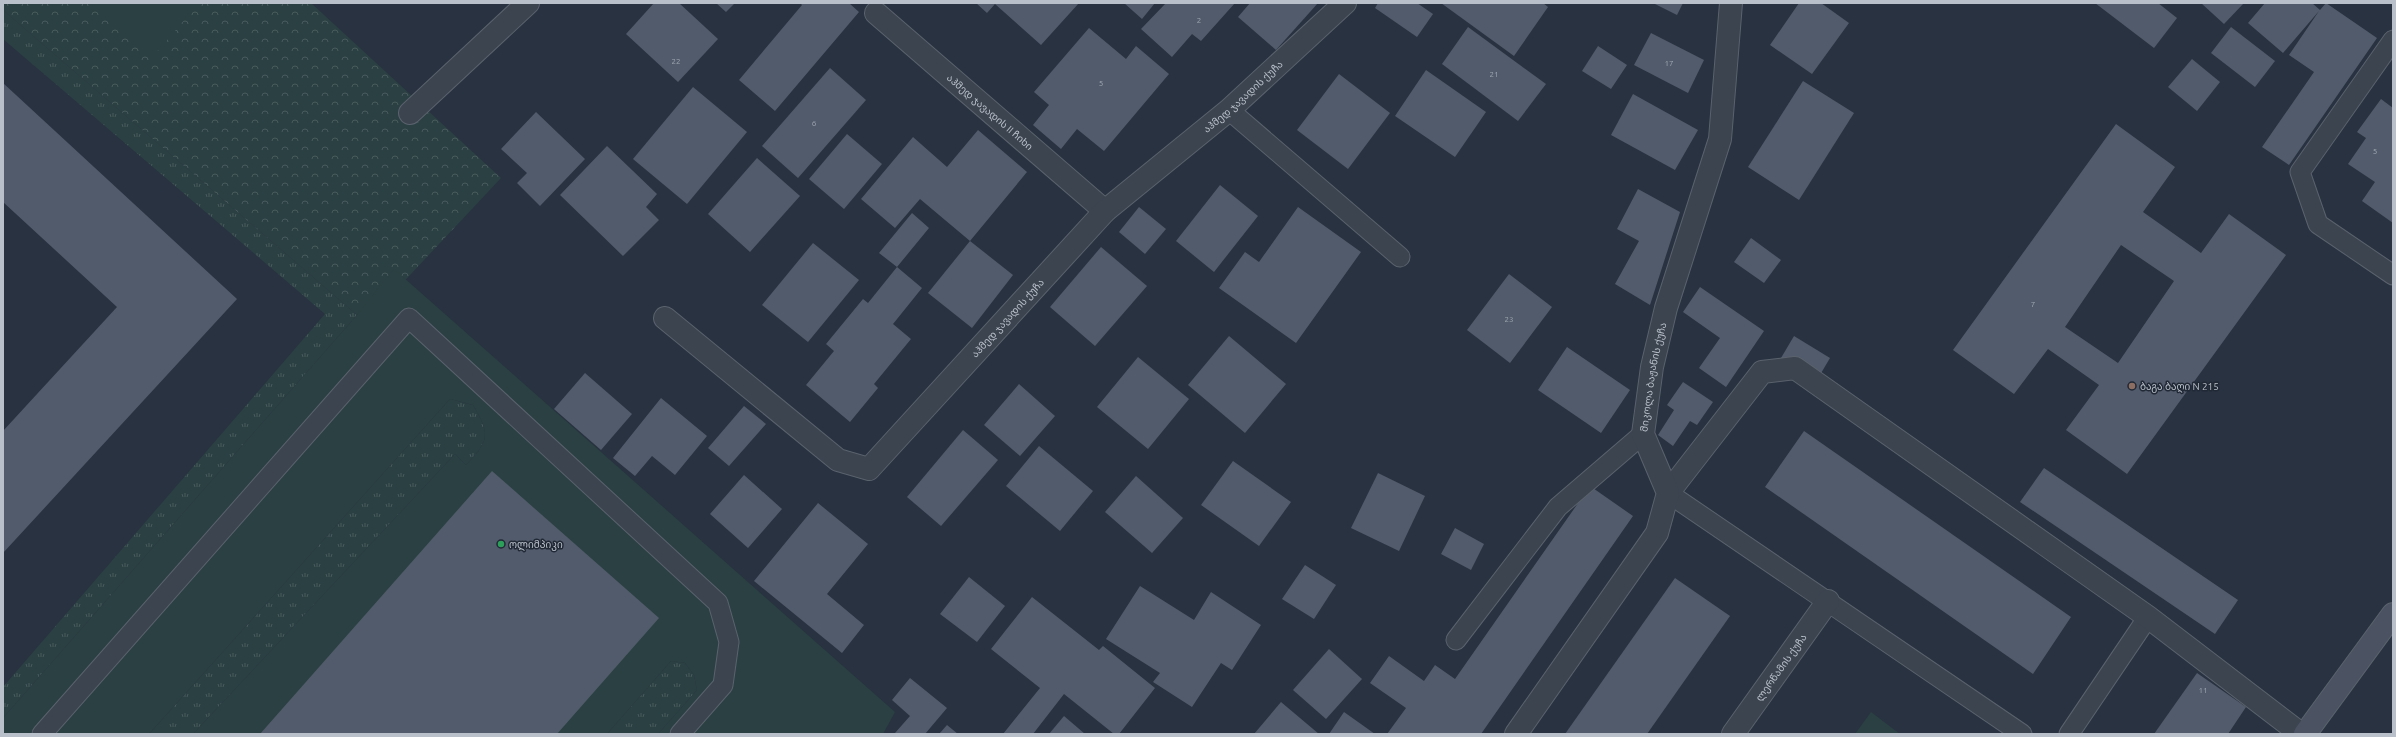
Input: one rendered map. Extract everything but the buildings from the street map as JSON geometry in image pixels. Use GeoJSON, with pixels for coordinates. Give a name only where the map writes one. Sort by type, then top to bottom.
{"type":"FeatureCollection","features":[{"type":"Feature","properties":{"kind":"main road"},"geometry":{"type":"LineString","coordinates":[[2305,734],[2393,614]]}},
{"type":"Feature","properties":{"kind":"street"},"geometry":{"type":"LineString","coordinates":[[410,113],[528,3]]}},
{"type":"Feature","properties":{"kind":"street","name":"აჰმედ ჯავადის ქუჩა"},"geometry":{"type":"LineString","coordinates":[[665,318],[838,460],[869,469],[1105,211],[1230,110],[1345,3]]}},
{"type":"Feature","properties":{"kind":"street","name":"მიკოლა ბაჟანის ქუჩა"},"geometry":{"type":"LineString","coordinates":[[1668,493],[1643,434],[1652,367],[1666,308],[1720,139],[1731,3]]}},
{"type":"Feature","properties":{"kind":"street","name":"აჰმედ ჯავადის II ჩიხი"},"geometry":{"type":"LineString","coordinates":[[876,13],[1105,211]]}},
{"type":"Feature","properties":{"kind":"street"},"geometry":{"type":"LineString","coordinates":[[1516,734],[1657,533],[1668,493],[1762,372],[1795,368],[2148,617],[2302,734]]}},
{"type":"Feature","properties":{"kind":"street","name":"ლერწამის ქუჩა"},"geometry":{"type":"LineString","coordinates":[[1733,734],[1828,601]]}},
{"type":"Feature","properties":{"kind":"lane"},"geometry":{"type":"LineString","coordinates":[[2393,40],[2300,172],[2318,224],[2393,275]]}},
{"type":"Feature","properties":{"kind":"lane"},"geometry":{"type":"LineString","coordinates":[[1230,110],[1400,257]]}},
{"type":"Feature","properties":{"kind":"lane"},"geometry":{"type":"LineString","coordinates":[[42,734],[409,318],[718,603],[729,642],[723,685],[680,734]]}},
{"type":"Feature","properties":{"kind":"lane"},"geometry":{"type":"LineString","coordinates":[[1456,640],[1558,507],[1643,434]]}},
{"type":"Feature","properties":{"kind":"lane"},"geometry":{"type":"LineString","coordinates":[[1668,493],[2022,734]]}},
{"type":"Feature","properties":{"kind":"lane"},"geometry":{"type":"LineString","coordinates":[[2069,734],[2148,617]]}},
{"type":"Feature","properties":{"kind":"green space"},"geometry":{"type":"Polygon","coordinates":[[[3,3],[311,3],[501,178],[395,291],[357,315],[3,10],[3,3]]]}},
{"type":"Feature","properties":{"kind":"green space"},"geometry":{"type":"Polygon","coordinates":[[[92,3],[199,3],[153,56],[92,3]]]}},
{"type":"Feature","properties":{"kind":"green space"},"geometry":{"type":"Polygon","coordinates":[[[3,10],[357,315],[3,718],[3,687],[325,314],[3,39],[3,10]]]}},
{"type":"Feature","properties":{"kind":"green space"},"geometry":{"type":"Polygon","coordinates":[[[394,269],[895,712],[883,734],[658,734],[697,690],[694,675],[685,663],[671,661],[607,734],[193,734],[455,454],[466,465],[480,449],[485,436],[485,430],[473,405],[450,399],[149,734],[3,734],[3,718],[357,315],[394,269]]]}},
{"type":"Feature","properties":{"kind":"green space"},"geometry":{"type":"Polygon","coordinates":[[[450,399],[473,405],[485,430],[485,436],[480,449],[466,465],[455,454],[193,734],[149,734],[450,399]]]}},
{"type":"Feature","properties":{"kind":"green space"},"geometry":{"type":"Polygon","coordinates":[[[671,661],[685,663],[694,675],[697,690],[658,734],[607,734],[671,661]]]}},
{"type":"Feature","properties":{"kind":"green space"},"geometry":{"type":"Polygon","coordinates":[[[1871,712],[1900,734],[1855,734],[1871,712]]]}},
{"type":"Feature","properties":{"kind":"place","name":"ბაგა ბაღი N 215"},"geometry":{"type":"Point","coordinates":[2132,386]}},
{"type":"Feature","properties":{"kind":"place","name":"ოლიმპიკი"},"geometry":{"type":"Point","coordinates":[501,544]}}]}
